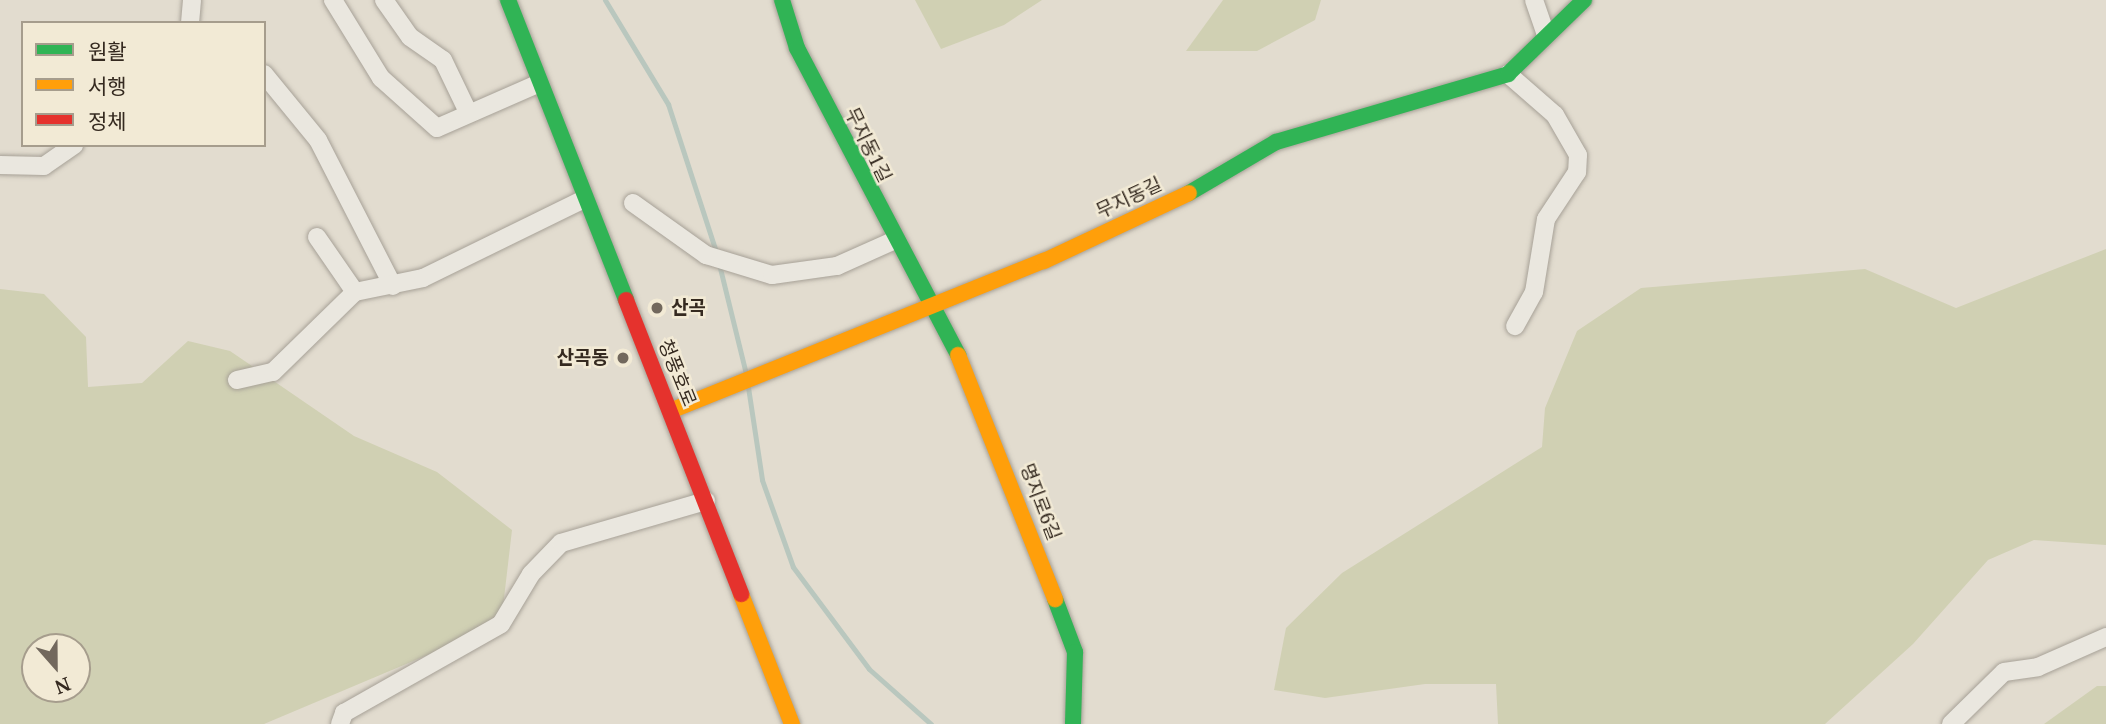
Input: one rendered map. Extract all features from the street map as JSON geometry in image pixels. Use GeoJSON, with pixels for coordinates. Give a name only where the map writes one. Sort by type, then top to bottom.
{"type":"FeatureCollection","features":[{"type":"Feature","properties":{"kind":"street"},"geometry":{"type":"LineString","coordinates":[[190,21],[192,0]]}},
{"type":"Feature","properties":{"kind":"street"},"geometry":{"type":"LineString","coordinates":[[333,0],[373,68],[415,114],[437,128],[468,112],[537,84]]}},
{"type":"Feature","properties":{"kind":"street"},"geometry":{"type":"LineString","coordinates":[[384,0],[410,37],[443,61],[468,112]]}},
{"type":"Feature","properties":{"kind":"street","name":"청풍호로"},"geometry":{"type":"LineString","coordinates":[[508,0],[537,84],[706,501],[792,724]]}},
{"type":"Feature","properties":{"kind":"street","name":"무지동1길"},"geometry":{"type":"LineString","coordinates":[[782,0],[797,48],[895,240],[934,301]]}},
{"type":"Feature","properties":{"kind":"street"},"geometry":{"type":"LineString","coordinates":[[1534,0],[1546,34]]}},
{"type":"Feature","properties":{"kind":"street"},"geometry":{"type":"LineString","coordinates":[[1515,326],[1534,292],[1546,219],[1577,172],[1578,155],[1555,115],[1508,74],[1546,34],[1584,0]]}},
{"type":"Feature","properties":{"kind":"street","name":"무지동길"},"geometry":{"type":"LineString","coordinates":[[670,411],[730,383],[1081,244],[1216,180],[1276,142],[1508,74]]}},
{"type":"Feature","properties":{"kind":"street"},"geometry":{"type":"LineString","coordinates":[[266,76],[318,140],[393,286]]}},
{"type":"Feature","properties":{"kind":"street"},"geometry":{"type":"LineString","coordinates":[[0,165],[44,166],[71,147]]}},
{"type":"Feature","properties":{"kind":"street"},"geometry":{"type":"LineString","coordinates":[[237,380],[273,372],[355,292],[423,278],[584,199]]}},
{"type":"Feature","properties":{"kind":"street"},"geometry":{"type":"LineString","coordinates":[[633,203],[706,255],[797,276],[895,240]]}},
{"type":"Feature","properties":{"kind":"street"},"geometry":{"type":"LineString","coordinates":[[317,237],[355,292]]}},
{"type":"Feature","properties":{"kind":"street","name":"명지로6길"},"geometry":{"type":"LineString","coordinates":[[934,301],[1075,652],[1073,724]]}},
{"type":"Feature","properties":{"kind":"street"},"geometry":{"type":"LineString","coordinates":[[340,724],[344,713],[501,624],[531,574],[561,543],[706,501]]}},
{"type":"Feature","properties":{"kind":"street"},"geometry":{"type":"LineString","coordinates":[[1951,724],[2004,672],[2038,667],[2106,637]]}},
{"type":"Feature","properties":{"kind":"green space"},"geometry":{"type":"Polygon","coordinates":[[[915,0],[1042,0],[1004,25],[941,49],[915,0]]]}},
{"type":"Feature","properties":{"kind":"green space"},"geometry":{"type":"Polygon","coordinates":[[[1223,0],[1321,0],[1315,20],[1257,51],[1186,51],[1223,0]]]}},
{"type":"Feature","properties":{"kind":"green space"},"geometry":{"type":"Polygon","coordinates":[[[2106,249],[2106,545],[2034,540],[1988,560],[1913,644],[1825,724],[1498,724],[1496,684],[1425,684],[1325,698],[1274,690],[1286,628],[1342,573],[1542,447],[1545,408],[1577,331],[1641,288],[1865,269],[1956,308],[2106,249]]]}},
{"type":"Feature","properties":{"kind":"green space"},"geometry":{"type":"Polygon","coordinates":[[[0,289],[44,294],[86,337],[88,387],[142,383],[188,341],[230,351],[354,436],[437,472],[512,530],[501,624],[264,724],[0,724],[0,289]]]}},
{"type":"Feature","properties":{"kind":"green space"},"geometry":{"type":"Polygon","coordinates":[[[2097,686],[2106,686],[2106,724],[2044,724],[2097,686]]]}},
{"type":"Feature","properties":{"kind":"waterway"},"geometry":{"type":"LineString","coordinates":[[605,0],[668,104],[717,255]]}},
{"type":"Feature","properties":{"kind":"waterway"},"geometry":{"type":"LineString","coordinates":[[719,264],[746,374]]}},
{"type":"Feature","properties":{"kind":"waterway"},"geometry":{"type":"LineString","coordinates":[[748,387],[762,480],[793,567],[869,669],[931,724]]}},
{"type":"Feature","properties":{"kind":"traffic: fast"},"geometry":{"type":"LineString","coordinates":[[508,0],[626,300]]}},
{"type":"Feature","properties":{"kind":"traffic: fast"},"geometry":{"type":"LineString","coordinates":[[782,0],[797,48],[958,355]]}},
{"type":"Feature","properties":{"kind":"traffic: fast"},"geometry":{"type":"LineString","coordinates":[[1189,193],[1276,142],[1508,74],[1584,0]]}},
{"type":"Feature","properties":{"kind":"traffic: fast"},"geometry":{"type":"LineString","coordinates":[[1055,599],[1075,652],[1073,724]]}},
{"type":"Feature","properties":{"kind":"traffic: slow"},"geometry":{"type":"LineString","coordinates":[[670,411],[1044,261],[1189,193]]}},
{"type":"Feature","properties":{"kind":"traffic: slow"},"geometry":{"type":"LineString","coordinates":[[958,355],[1055,599]]}},
{"type":"Feature","properties":{"kind":"traffic: slow"},"geometry":{"type":"LineString","coordinates":[[741,594],[792,724]]}},
{"type":"Feature","properties":{"kind":"traffic: jam"},"geometry":{"type":"LineString","coordinates":[[626,300],[741,594]]}},
{"type":"Feature","properties":{"kind":"place","name":"산곡"},"geometry":{"type":"Point","coordinates":[657,308]}},
{"type":"Feature","properties":{"kind":"place","name":"산곡동"},"geometry":{"type":"Point","coordinates":[623,358]}}]}
